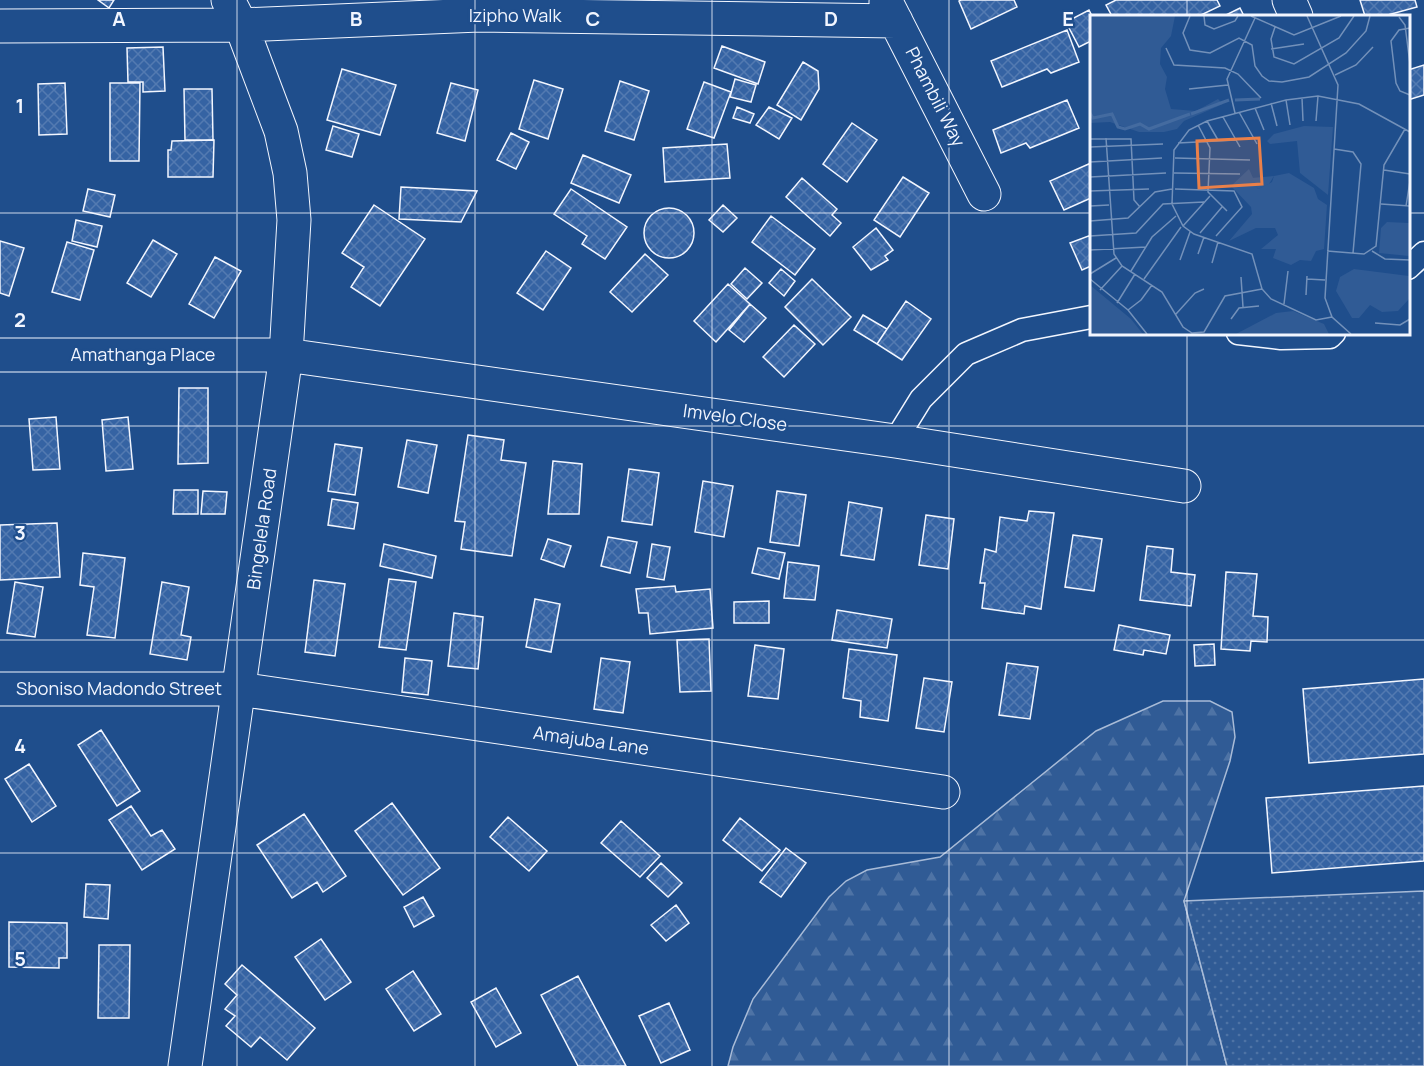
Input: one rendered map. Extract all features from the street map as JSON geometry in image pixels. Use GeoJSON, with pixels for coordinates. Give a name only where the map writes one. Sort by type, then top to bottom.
{"type":"FeatureCollection","features":[{"type":"Feature","properties":{"kind":"street"},"geometry":{"type":"LineString","coordinates":[[1289,0],[1296,15]]}},
{"type":"Feature","properties":{"kind":"street","name":"Izipho Walk"},"geometry":{"type":"LineString","coordinates":[[0,26],[235,12],[476,7],[891,11]]}},
{"type":"Feature","properties":{"kind":"street","name":"Phambili Way"},"geometry":{"type":"LineString","coordinates":[[891,11],[984,194]]}},
{"type":"Feature","properties":{"kind":"street","name":"Bingelela Road"},"geometry":{"type":"LineString","coordinates":[[185,1066],[286,355],[294,220],[290,173],[281,131],[235,12]]}},
{"type":"Feature","properties":{"kind":"street","name":"Amathanga Place"},"geometry":{"type":"LineString","coordinates":[[0,355],[286,355]]}},
{"type":"Feature","properties":{"kind":"street","name":"Imvelo Close"},"geometry":{"type":"LineString","coordinates":[[286,355],[895,441],[1184,486]]}},
{"type":"Feature","properties":{"kind":"street","name":"Sboniso Madondo Street"},"geometry":{"type":"LineString","coordinates":[[0,689],[239,689]]}},
{"type":"Feature","properties":{"kind":"street","name":"Amajuba Lane"},"geometry":{"type":"LineString","coordinates":[[239,689],[943,792]]}},
{"type":"Feature","properties":{"kind":"lane"},"geometry":{"type":"LineString","coordinates":[[1409,266],[1424,253]]}},
{"type":"Feature","properties":{"kind":"lane"},"geometry":{"type":"LineString","coordinates":[[895,441],[921,399],[966,354],[1022,330],[1090,317]]}},
{"type":"Feature","properties":{"kind":"lane"},"geometry":{"type":"LineString","coordinates":[[1247,334],[1281,338],[1330,337],[1333,334]]}},
{"type":"Feature","properties":{"kind":"green space"},"geometry":{"type":"Polygon","coordinates":[[[1163,701],[1210,701],[1232,712],[1235,737],[1230,761],[1184,901],[1227,1066],[728,1066],[733,1047],[753,999],[829,897],[846,881],[867,870],[940,857],[1096,731],[1163,701]]]}},
{"type":"Feature","properties":{"kind":"green space"},"geometry":{"type":"Polygon","coordinates":[[[1424,891],[1424,1066],[1227,1066],[1184,901],[1424,891]]]}},
{"type":"Feature","properties":{"kind":"building"},"geometry":{"type":"Polygon","coordinates":[[[98,0],[114,0],[109,8],[98,0]]]}},
{"type":"Feature","properties":{"kind":"building"},"geometry":{"type":"Polygon","coordinates":[[[1014,0],[1017,7],[971,29],[959,1],[1014,0]]]}},
{"type":"Feature","properties":{"kind":"building"},"geometry":{"type":"Polygon","coordinates":[[[1116,0],[1217,0],[1220,6],[1201,15],[1111,15],[1106,5],[1116,0]]]}},
{"type":"Feature","properties":{"kind":"building"},"geometry":{"type":"Polygon","coordinates":[[[1360,0],[1415,0],[1417,7],[1388,15],[1365,15],[1360,0]]]}},
{"type":"Feature","properties":{"kind":"building"},"geometry":{"type":"Polygon","coordinates":[[[1240,8],[1244,15],[1226,15],[1240,8]]]}},
{"type":"Feature","properties":{"kind":"building"},"geometry":{"type":"Polygon","coordinates":[[[1089,10],[1092,15],[1090,42],[1079,47],[1066,22],[1089,10]]]}},
{"type":"Feature","properties":{"kind":"building"},"geometry":{"type":"Polygon","coordinates":[[[1067,30],[1079,62],[1051,73],[1047,69],[1002,87],[991,61],[1067,30]]]}},
{"type":"Feature","properties":{"kind":"building"},"geometry":{"type":"Polygon","coordinates":[[[722,46],[765,62],[758,84],[714,68],[722,46]]]}},
{"type":"Feature","properties":{"kind":"building"},"geometry":{"type":"Polygon","coordinates":[[[163,47],[165,91],[143,92],[143,82],[128,82],[127,48],[163,47]]]}},
{"type":"Feature","properties":{"kind":"building"},"geometry":{"type":"Polygon","coordinates":[[[803,62],[818,71],[819,89],[801,120],[777,105],[803,62]]]}},
{"type":"Feature","properties":{"kind":"building"},"geometry":{"type":"Polygon","coordinates":[[[1424,65],[1424,95],[1409,100],[1409,70],[1424,65]]]}},
{"type":"Feature","properties":{"kind":"building"},"geometry":{"type":"Polygon","coordinates":[[[342,69],[396,85],[380,135],[327,120],[342,69]]]}},
{"type":"Feature","properties":{"kind":"building"},"geometry":{"type":"Polygon","coordinates":[[[735,79],[756,85],[751,102],[730,97],[735,79]]]}},
{"type":"Feature","properties":{"kind":"building"},"geometry":{"type":"Polygon","coordinates":[[[534,80],[563,89],[548,139],[519,129],[534,80]]]}},
{"type":"Feature","properties":{"kind":"building"},"geometry":{"type":"Polygon","coordinates":[[[620,81],[649,91],[634,140],[605,131],[620,81]]]}},
{"type":"Feature","properties":{"kind":"building"},"geometry":{"type":"Polygon","coordinates":[[[704,82],[731,92],[714,138],[687,129],[704,82]]]}},
{"type":"Feature","properties":{"kind":"building"},"geometry":{"type":"Polygon","coordinates":[[[65,83],[67,134],[39,135],[38,84],[65,83]]]}},
{"type":"Feature","properties":{"kind":"building"},"geometry":{"type":"Polygon","coordinates":[[[110,83],[140,83],[139,161],[110,161],[110,83]]]}},
{"type":"Feature","properties":{"kind":"building"},"geometry":{"type":"Polygon","coordinates":[[[451,83],[478,90],[465,141],[437,133],[451,83]]]}},
{"type":"Feature","properties":{"kind":"building"},"geometry":{"type":"Polygon","coordinates":[[[184,89],[212,89],[213,140],[185,140],[184,89]]]}},
{"type":"Feature","properties":{"kind":"building"},"geometry":{"type":"Polygon","coordinates":[[[1067,100],[1079,128],[1030,148],[1026,143],[1001,153],[993,130],[1067,100]]]}},
{"type":"Feature","properties":{"kind":"building"},"geometry":{"type":"Polygon","coordinates":[[[737,107],[754,114],[750,123],[733,118],[737,107]]]}},
{"type":"Feature","properties":{"kind":"building"},"geometry":{"type":"Polygon","coordinates":[[[769,107],[792,118],[779,139],[756,125],[769,107]]]}},
{"type":"Feature","properties":{"kind":"building"},"geometry":{"type":"Polygon","coordinates":[[[852,123],[877,140],[847,182],[823,164],[852,123]]]}},
{"type":"Feature","properties":{"kind":"building"},"geometry":{"type":"Polygon","coordinates":[[[333,126],[359,134],[352,157],[326,150],[333,126]]]}},
{"type":"Feature","properties":{"kind":"building"},"geometry":{"type":"Polygon","coordinates":[[[511,133],[529,142],[516,169],[497,160],[511,133]]]}},
{"type":"Feature","properties":{"kind":"building"},"geometry":{"type":"Polygon","coordinates":[[[214,140],[213,177],[168,177],[168,150],[171,150],[172,141],[214,140]]]}},
{"type":"Feature","properties":{"kind":"building"},"geometry":{"type":"Polygon","coordinates":[[[727,144],[730,178],[665,182],[663,148],[727,144]]]}},
{"type":"Feature","properties":{"kind":"building"},"geometry":{"type":"Polygon","coordinates":[[[583,155],[631,175],[619,203],[571,183],[583,155]]]}},
{"type":"Feature","properties":{"kind":"building"},"geometry":{"type":"Polygon","coordinates":[[[1090,163],[1090,198],[1064,210],[1050,181],[1090,163]]]}},
{"type":"Feature","properties":{"kind":"building"},"geometry":{"type":"Polygon","coordinates":[[[903,177],[929,193],[900,237],[874,220],[903,177]]]}},
{"type":"Feature","properties":{"kind":"building"},"geometry":{"type":"Polygon","coordinates":[[[802,178],[837,209],[832,215],[841,223],[830,236],[786,197],[802,178]]]}},
{"type":"Feature","properties":{"kind":"building"},"geometry":{"type":"Polygon","coordinates":[[[401,187],[477,191],[461,222],[399,219],[401,187]]]}},
{"type":"Feature","properties":{"kind":"building"},"geometry":{"type":"Polygon","coordinates":[[[88,189],[115,195],[110,217],[83,211],[88,189]]]}},
{"type":"Feature","properties":{"kind":"building"},"geometry":{"type":"Polygon","coordinates":[[[571,189],[627,227],[605,259],[582,244],[587,236],[554,214],[571,189]]]}},
{"type":"Feature","properties":{"kind":"building"},"geometry":{"type":"Polygon","coordinates":[[[374,205],[425,239],[380,306],[351,287],[364,267],[342,253],[374,205]]]}},
{"type":"Feature","properties":{"kind":"building"},"geometry":{"type":"Polygon","coordinates":[[[723,205],[737,218],[723,232],[709,220],[723,205]]]}},
{"type":"Feature","properties":{"kind":"building"},"geometry":{"type":"Polygon","coordinates":[[[664,208],[674,208],[687,215],[694,228],[694,238],[687,251],[674,258],[664,258],[655,254],[648,247],[644,238],[644,228],[648,219],[655,212],[664,208]]]}},
{"type":"Feature","properties":{"kind":"building"},"geometry":{"type":"Polygon","coordinates":[[[771,216],[815,249],[795,275],[752,242],[771,216]]]}},
{"type":"Feature","properties":{"kind":"building"},"geometry":{"type":"Polygon","coordinates":[[[76,220],[102,226],[97,247],[72,241],[76,220]]]}},
{"type":"Feature","properties":{"kind":"building"},"geometry":{"type":"Polygon","coordinates":[[[876,228],[893,250],[885,256],[888,260],[871,270],[853,247],[876,228]]]}},
{"type":"Feature","properties":{"kind":"building"},"geometry":{"type":"Polygon","coordinates":[[[1090,235],[1090,266],[1082,270],[1070,243],[1090,235]]]}},
{"type":"Feature","properties":{"kind":"building"},"geometry":{"type":"Polygon","coordinates":[[[153,240],[177,254],[151,297],[127,283],[153,240]]]}},
{"type":"Feature","properties":{"kind":"building"},"geometry":{"type":"Polygon","coordinates":[[[0,241],[24,248],[9,296],[0,293],[0,241]]]}},
{"type":"Feature","properties":{"kind":"building"},"geometry":{"type":"Polygon","coordinates":[[[67,242],[94,250],[80,300],[52,292],[67,242]]]}},
{"type":"Feature","properties":{"kind":"building"},"geometry":{"type":"Polygon","coordinates":[[[546,251],[571,268],[543,310],[517,293],[546,251]]]}},
{"type":"Feature","properties":{"kind":"building"},"geometry":{"type":"Polygon","coordinates":[[[645,254],[668,275],[632,312],[610,292],[645,254]]]}},
{"type":"Feature","properties":{"kind":"building"},"geometry":{"type":"Polygon","coordinates":[[[215,257],[241,271],[214,318],[189,304],[215,257]]]}},
{"type":"Feature","properties":{"kind":"building"},"geometry":{"type":"Polygon","coordinates":[[[745,268],[762,283],[747,299],[731,284],[745,268]]]}},
{"type":"Feature","properties":{"kind":"building"},"geometry":{"type":"Polygon","coordinates":[[[781,269],[795,281],[784,296],[769,283],[781,269]]]}},
{"type":"Feature","properties":{"kind":"building"},"geometry":{"type":"Polygon","coordinates":[[[812,279],[851,317],[823,345],[785,307],[812,279]]]}},
{"type":"Feature","properties":{"kind":"building"},"geometry":{"type":"Polygon","coordinates":[[[728,284],[750,304],[716,342],[694,321],[728,284]]]}},
{"type":"Feature","properties":{"kind":"building"},"geometry":{"type":"Polygon","coordinates":[[[906,301],[931,319],[902,360],[877,344],[906,301]]]}},
{"type":"Feature","properties":{"kind":"building"},"geometry":{"type":"Polygon","coordinates":[[[750,304],[766,318],[744,342],[729,330],[750,304]]]}},
{"type":"Feature","properties":{"kind":"building"},"geometry":{"type":"Polygon","coordinates":[[[863,315],[887,329],[877,344],[854,330],[863,315]]]}},
{"type":"Feature","properties":{"kind":"building"},"geometry":{"type":"Polygon","coordinates":[[[794,325],[815,344],[784,377],[763,357],[794,325]]]}},
{"type":"Feature","properties":{"kind":"building"},"geometry":{"type":"Polygon","coordinates":[[[179,388],[208,388],[208,463],[178,464],[179,388]]]}},
{"type":"Feature","properties":{"kind":"building"},"geometry":{"type":"Polygon","coordinates":[[[56,417],[60,469],[33,470],[29,419],[56,417]]]}},
{"type":"Feature","properties":{"kind":"building"},"geometry":{"type":"Polygon","coordinates":[[[128,417],[133,469],[106,471],[102,420],[128,417]]]}},
{"type":"Feature","properties":{"kind":"building"},"geometry":{"type":"Polygon","coordinates":[[[468,435],[504,440],[501,460],[526,463],[512,556],[461,549],[465,522],[455,521],[468,435]]]}},
{"type":"Feature","properties":{"kind":"building"},"geometry":{"type":"Polygon","coordinates":[[[407,440],[437,445],[428,493],[398,487],[407,440]]]}},
{"type":"Feature","properties":{"kind":"building"},"geometry":{"type":"Polygon","coordinates":[[[335,444],[362,448],[355,495],[328,491],[335,444]]]}},
{"type":"Feature","properties":{"kind":"building"},"geometry":{"type":"Polygon","coordinates":[[[553,461],[582,464],[579,514],[548,514],[553,461]]]}},
{"type":"Feature","properties":{"kind":"building"},"geometry":{"type":"Polygon","coordinates":[[[629,469],[659,473],[652,525],[622,521],[629,469]]]}},
{"type":"Feature","properties":{"kind":"building"},"geometry":{"type":"Polygon","coordinates":[[[703,481],[733,486],[724,537],[695,532],[703,481]]]}},
{"type":"Feature","properties":{"kind":"building"},"geometry":{"type":"Polygon","coordinates":[[[174,490],[198,490],[198,514],[173,514],[174,490]]]}},
{"type":"Feature","properties":{"kind":"building"},"geometry":{"type":"Polygon","coordinates":[[[203,491],[227,492],[225,514],[201,514],[203,491]]]}},
{"type":"Feature","properties":{"kind":"building"},"geometry":{"type":"Polygon","coordinates":[[[777,491],[806,495],[799,546],[770,542],[777,491]]]}},
{"type":"Feature","properties":{"kind":"building"},"geometry":{"type":"Polygon","coordinates":[[[332,499],[358,503],[354,529],[328,525],[332,499]]]}},
{"type":"Feature","properties":{"kind":"building"},"geometry":{"type":"Polygon","coordinates":[[[849,502],[882,508],[874,560],[841,555],[849,502]]]}},
{"type":"Feature","properties":{"kind":"building"},"geometry":{"type":"Polygon","coordinates":[[[1029,511],[1054,513],[1041,609],[1025,606],[1024,614],[982,608],[985,583],[980,583],[985,549],[996,552],[1000,517],[1027,521],[1029,511]]]}},
{"type":"Feature","properties":{"kind":"building"},"geometry":{"type":"Polygon","coordinates":[[[926,515],[954,519],[948,569],[919,565],[926,515]]]}},
{"type":"Feature","properties":{"kind":"building"},"geometry":{"type":"Polygon","coordinates":[[[57,523],[60,577],[0,580],[0,525],[57,523]]]}},
{"type":"Feature","properties":{"kind":"building"},"geometry":{"type":"Polygon","coordinates":[[[1073,535],[1102,539],[1094,591],[1065,587],[1073,535]]]}},
{"type":"Feature","properties":{"kind":"building"},"geometry":{"type":"Polygon","coordinates":[[[608,537],[637,542],[630,573],[601,566],[608,537]]]}},
{"type":"Feature","properties":{"kind":"building"},"geometry":{"type":"Polygon","coordinates":[[[548,539],[571,546],[564,567],[541,559],[548,539]]]}},
{"type":"Feature","properties":{"kind":"building"},"geometry":{"type":"Polygon","coordinates":[[[384,544],[436,556],[432,578],[380,566],[384,544]]]}},
{"type":"Feature","properties":{"kind":"building"},"geometry":{"type":"Polygon","coordinates":[[[652,544],[670,547],[664,580],[647,577],[652,544]]]}},
{"type":"Feature","properties":{"kind":"building"},"geometry":{"type":"Polygon","coordinates":[[[1147,546],[1173,549],[1171,572],[1195,575],[1191,606],[1140,600],[1147,546]]]}},
{"type":"Feature","properties":{"kind":"building"},"geometry":{"type":"Polygon","coordinates":[[[758,548],[785,553],[779,579],[752,573],[758,548]]]}},
{"type":"Feature","properties":{"kind":"building"},"geometry":{"type":"Polygon","coordinates":[[[83,553],[125,558],[115,638],[87,635],[94,587],[80,585],[83,553]]]}},
{"type":"Feature","properties":{"kind":"building"},"geometry":{"type":"Polygon","coordinates":[[[788,562],[819,566],[815,600],[784,598],[788,562]]]}},
{"type":"Feature","properties":{"kind":"building"},"geometry":{"type":"Polygon","coordinates":[[[1226,572],[1257,574],[1253,616],[1268,617],[1267,642],[1251,641],[1250,651],[1221,649],[1226,572]]]}},
{"type":"Feature","properties":{"kind":"building"},"geometry":{"type":"Polygon","coordinates":[[[389,579],[416,582],[406,650],[379,647],[389,579]]]}},
{"type":"Feature","properties":{"kind":"building"},"geometry":{"type":"Polygon","coordinates":[[[314,580],[345,584],[335,656],[305,652],[314,580]]]}},
{"type":"Feature","properties":{"kind":"building"},"geometry":{"type":"Polygon","coordinates":[[[15,582],[43,587],[35,637],[7,633],[15,582]]]}},
{"type":"Feature","properties":{"kind":"building"},"geometry":{"type":"Polygon","coordinates":[[[162,582],[189,587],[181,635],[191,637],[187,660],[150,654],[162,582]]]}},
{"type":"Feature","properties":{"kind":"building"},"geometry":{"type":"Polygon","coordinates":[[[675,586],[676,592],[710,589],[713,628],[650,634],[648,613],[639,613],[636,589],[675,586]]]}},
{"type":"Feature","properties":{"kind":"building"},"geometry":{"type":"Polygon","coordinates":[[[535,599],[560,604],[551,652],[526,647],[535,599]]]}},
{"type":"Feature","properties":{"kind":"building"},"geometry":{"type":"Polygon","coordinates":[[[769,601],[769,623],[734,623],[734,602],[769,601]]]}},
{"type":"Feature","properties":{"kind":"building"},"geometry":{"type":"Polygon","coordinates":[[[837,610],[892,619],[887,648],[832,640],[837,610]]]}},
{"type":"Feature","properties":{"kind":"building"},"geometry":{"type":"Polygon","coordinates":[[[454,613],[483,617],[478,669],[448,666],[454,613]]]}},
{"type":"Feature","properties":{"kind":"building"},"geometry":{"type":"Polygon","coordinates":[[[1119,625],[1170,635],[1166,654],[1144,650],[1143,655],[1114,650],[1119,625]]]}},
{"type":"Feature","properties":{"kind":"building"},"geometry":{"type":"Polygon","coordinates":[[[709,639],[711,691],[680,692],[677,640],[709,639]]]}},
{"type":"Feature","properties":{"kind":"building"},"geometry":{"type":"Polygon","coordinates":[[[1214,644],[1215,665],[1195,666],[1194,645],[1214,644]]]}},
{"type":"Feature","properties":{"kind":"building"},"geometry":{"type":"Polygon","coordinates":[[[755,645],[784,649],[778,699],[748,696],[755,645]]]}},
{"type":"Feature","properties":{"kind":"building"},"geometry":{"type":"Polygon","coordinates":[[[849,649],[897,655],[888,721],[860,717],[861,701],[843,698],[849,649]]]}},
{"type":"Feature","properties":{"kind":"building"},"geometry":{"type":"Polygon","coordinates":[[[405,658],[432,661],[428,695],[402,692],[405,658]]]}},
{"type":"Feature","properties":{"kind":"building"},"geometry":{"type":"Polygon","coordinates":[[[601,658],[630,662],[623,713],[594,709],[601,658]]]}},
{"type":"Feature","properties":{"kind":"building"},"geometry":{"type":"Polygon","coordinates":[[[1007,663],[1038,667],[1030,719],[999,715],[1007,663]]]}},
{"type":"Feature","properties":{"kind":"building"},"geometry":{"type":"Polygon","coordinates":[[[924,678],[952,682],[944,732],[916,728],[924,678]]]}},
{"type":"Feature","properties":{"kind":"building"},"geometry":{"type":"Polygon","coordinates":[[[1424,679],[1424,754],[1309,763],[1303,689],[1424,679]]]}},
{"type":"Feature","properties":{"kind":"building"},"geometry":{"type":"Polygon","coordinates":[[[101,730],[140,791],[117,806],[78,745],[101,730]]]}},
{"type":"Feature","properties":{"kind":"building"},"geometry":{"type":"Polygon","coordinates":[[[29,764],[56,806],[32,822],[5,779],[29,764]]]}},
{"type":"Feature","properties":{"kind":"building"},"geometry":{"type":"Polygon","coordinates":[[[1424,786],[1424,861],[1272,873],[1266,798],[1424,786]]]}},
{"type":"Feature","properties":{"kind":"building"},"geometry":{"type":"Polygon","coordinates":[[[392,803],[440,868],[403,895],[355,831],[392,803]]]}},
{"type":"Feature","properties":{"kind":"building"},"geometry":{"type":"Polygon","coordinates":[[[131,806],[151,836],[162,830],[175,849],[142,870],[109,820],[131,806]]]}},
{"type":"Feature","properties":{"kind":"building"},"geometry":{"type":"Polygon","coordinates":[[[304,814],[346,876],[323,892],[317,882],[292,898],[257,845],[304,814]]]}},
{"type":"Feature","properties":{"kind":"building"},"geometry":{"type":"Polygon","coordinates":[[[508,817],[547,851],[529,871],[490,837],[508,817]]]}},
{"type":"Feature","properties":{"kind":"building"},"geometry":{"type":"Polygon","coordinates":[[[740,818],[780,850],[762,871],[723,840],[740,818]]]}},
{"type":"Feature","properties":{"kind":"building"},"geometry":{"type":"Polygon","coordinates":[[[621,821],[660,856],[640,877],[601,843],[621,821]]]}},
{"type":"Feature","properties":{"kind":"building"},"geometry":{"type":"Polygon","coordinates":[[[786,848],[806,863],[781,897],[760,882],[786,848]]]}},
{"type":"Feature","properties":{"kind":"building"},"geometry":{"type":"Polygon","coordinates":[[[661,863],[682,883],[668,897],[647,878],[661,863]]]}},
{"type":"Feature","properties":{"kind":"building"},"geometry":{"type":"Polygon","coordinates":[[[86,884],[110,885],[108,919],[84,917],[86,884]]]}},
{"type":"Feature","properties":{"kind":"building"},"geometry":{"type":"Polygon","coordinates":[[[423,897],[434,916],[414,927],[404,907],[423,897]]]}},
{"type":"Feature","properties":{"kind":"building"},"geometry":{"type":"Polygon","coordinates":[[[676,905],[689,923],[666,941],[651,925],[676,905]]]}},
{"type":"Feature","properties":{"kind":"building"},"geometry":{"type":"Polygon","coordinates":[[[9,922],[67,923],[67,958],[59,958],[59,968],[9,967],[9,922]]]}},
{"type":"Feature","properties":{"kind":"building"},"geometry":{"type":"Polygon","coordinates":[[[321,939],[351,982],[325,1000],[295,957],[321,939]]]}},
{"type":"Feature","properties":{"kind":"building"},"geometry":{"type":"Polygon","coordinates":[[[99,945],[130,945],[129,1018],[98,1018],[99,945]]]}},
{"type":"Feature","properties":{"kind":"building"},"geometry":{"type":"Polygon","coordinates":[[[242,965],[315,1028],[287,1060],[260,1037],[251,1047],[226,1026],[235,1016],[225,1009],[237,995],[225,984],[242,965]]]}},
{"type":"Feature","properties":{"kind":"building"},"geometry":{"type":"Polygon","coordinates":[[[413,971],[441,1014],[414,1031],[386,989],[413,971]]]}},
{"type":"Feature","properties":{"kind":"building"},"geometry":{"type":"Polygon","coordinates":[[[578,976],[626,1066],[578,1066],[541,995],[578,976]]]}},
{"type":"Feature","properties":{"kind":"building"},"geometry":{"type":"Polygon","coordinates":[[[496,988],[521,1033],[496,1047],[471,1002],[496,988]]]}},
{"type":"Feature","properties":{"kind":"building"},"geometry":{"type":"Polygon","coordinates":[[[669,1003],[690,1050],[661,1063],[639,1016],[669,1003]]]}}]}
